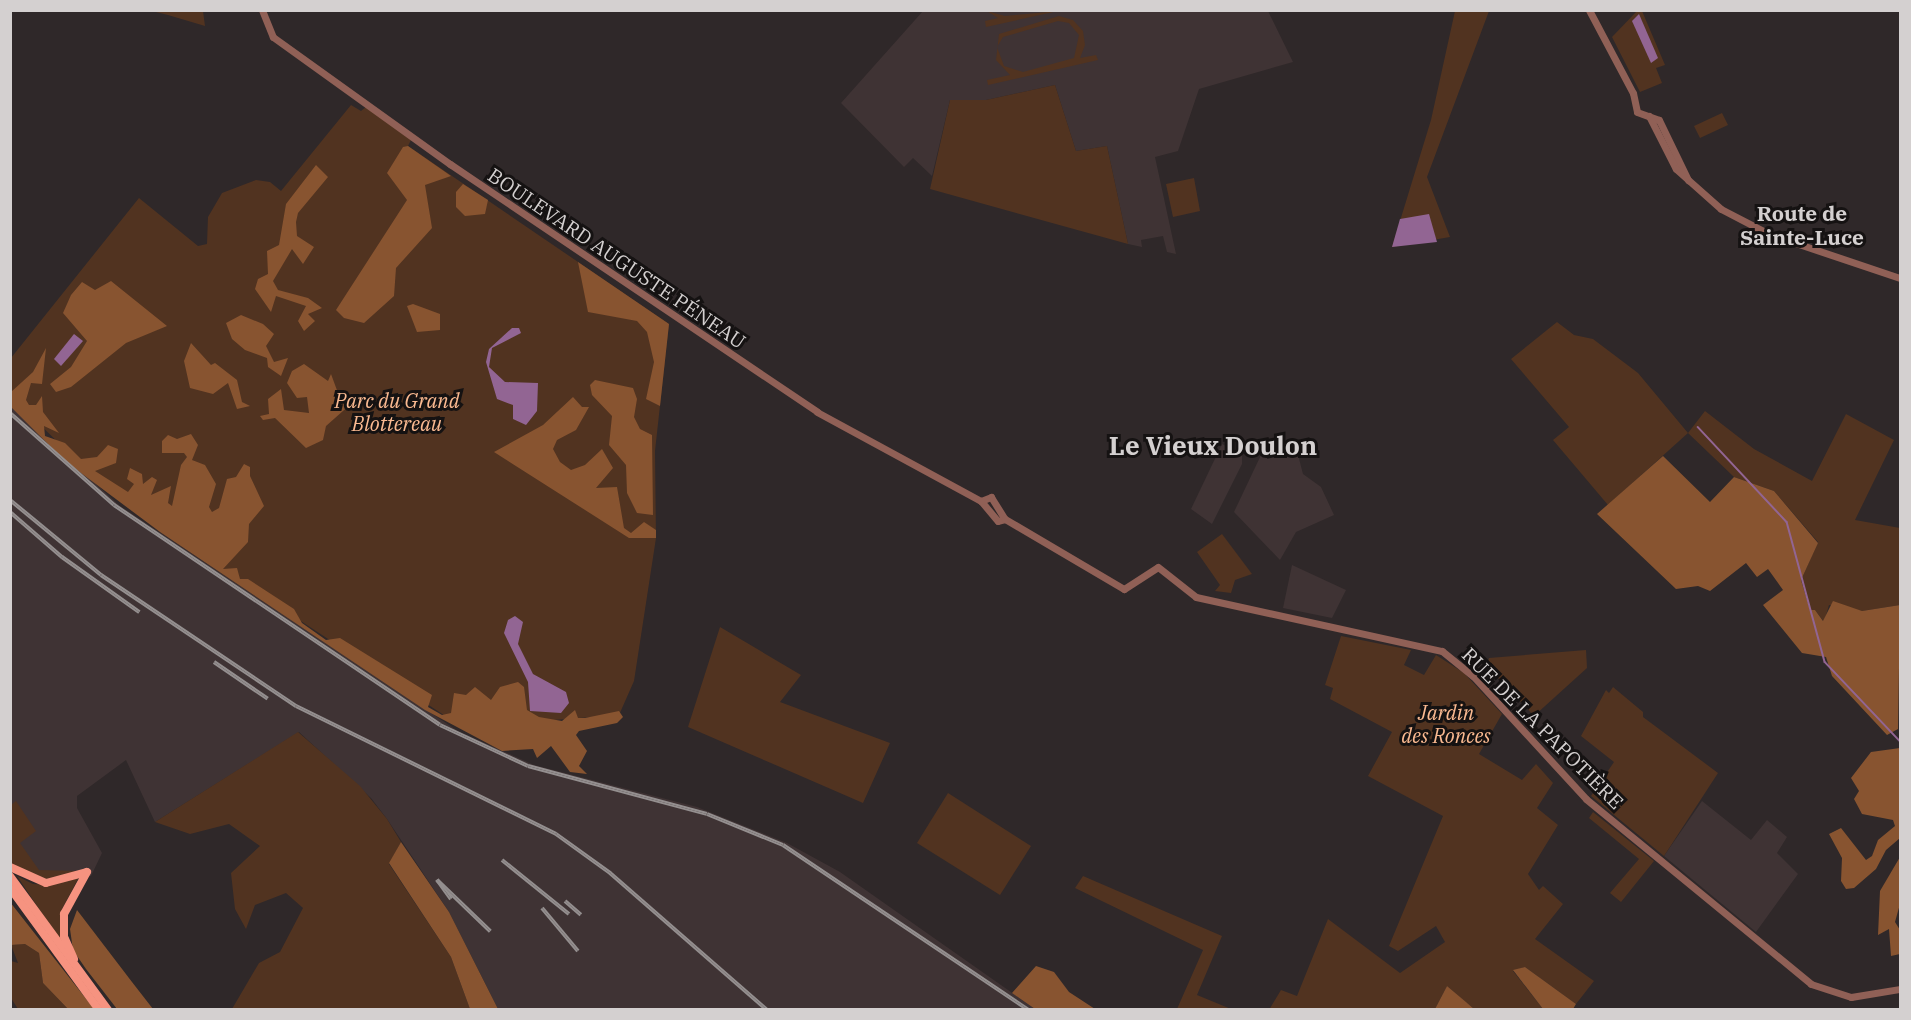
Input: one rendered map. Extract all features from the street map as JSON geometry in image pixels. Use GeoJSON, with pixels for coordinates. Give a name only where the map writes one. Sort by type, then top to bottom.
{"type":"FeatureCollection","features":[{"type":"Feature","properties":{"kind":"main road"},"geometry":{"type":"LineString","coordinates":[[10,867],[27,879],[46,882],[87,872],[66,904],[63,929],[73,958],[110,1010]]}},
{"type":"Feature","properties":{"kind":"main road"},"geometry":{"type":"LineString","coordinates":[[10,876],[110,1010]]}},
{"type":"Feature","properties":{"kind":"main road"},"geometry":{"type":"LineString","coordinates":[[10,888],[99,1010]]}},
{"type":"Feature","properties":{"kind":"street","name":"BOULEVARD AUGUSTE PÉNEAU"},"geometry":{"type":"LineString","coordinates":[[262,10],[279,42],[712,344],[817,412],[981,501],[987,496],[997,514],[1124,589]]}},
{"type":"Feature","properties":{"kind":"street"},"geometry":{"type":"LineString","coordinates":[[1589,10],[1633,93],[1637,111],[1659,120],[1688,180],[1713,204],[1753,228],[1900,278]]}},
{"type":"Feature","properties":{"kind":"street","name":"RUE DE LA PAPOTIÈRE"},"geometry":{"type":"LineString","coordinates":[[1124,589],[1158,567],[1184,590],[1217,603],[1442,651],[1473,676],[1586,799],[1811,984],[1851,997],[1900,989]]}},
{"type":"Feature","properties":{"kind":"shaded area"},"geometry":{"type":"Polygon","coordinates":[[[923,11],[1268,11],[1293,62],[1199,89],[1178,151],[1155,157],[1176,254],[1167,252],[1163,236],[1141,240],[1142,247],[1128,244],[1107,146],[1076,151],[1055,85],[986,100],[950,100],[932,176],[913,158],[904,167],[841,103],[923,11]]]}},
{"type":"Feature","properties":{"kind":"shaded area"},"geometry":{"type":"Polygon","coordinates":[[[1639,14],[1658,58],[1651,63],[1632,21],[1639,14]]]}},
{"type":"Feature","properties":{"kind":"shaded area"},"geometry":{"type":"Polygon","coordinates":[[[408,146],[451,176],[425,185],[432,228],[396,268],[394,296],[364,323],[344,318],[336,310],[407,200],[387,173],[403,147],[408,146]]]}},
{"type":"Feature","properties":{"kind":"shaded area"},"geometry":{"type":"Polygon","coordinates":[[[316,165],[328,177],[298,213],[296,222],[297,236],[314,247],[303,264],[292,249],[273,281],[278,290],[308,298],[322,308],[308,314],[315,321],[304,331],[298,321],[306,306],[276,296],[271,312],[255,289],[258,279],[268,274],[267,251],[279,245],[286,204],[316,165]]]}},
{"type":"Feature","properties":{"kind":"shaded area"},"geometry":{"type":"Polygon","coordinates":[[[463,184],[488,200],[485,214],[465,216],[456,207],[456,192],[463,184]]]}},
{"type":"Feature","properties":{"kind":"shaded area"},"geometry":{"type":"Polygon","coordinates":[[[1429,214],[1437,242],[1392,247],[1400,219],[1429,214]]]}},
{"type":"Feature","properties":{"kind":"shaded area"},"geometry":{"type":"Polygon","coordinates":[[[578,262],[669,324],[660,406],[646,399],[654,362],[647,332],[637,321],[588,312],[578,262]]]}},
{"type":"Feature","properties":{"kind":"shaded area"},"geometry":{"type":"Polygon","coordinates":[[[111,281],[167,326],[126,343],[71,387],[56,392],[50,384],[71,367],[87,341],[63,313],[71,295],[82,282],[95,290],[111,281]]]}},
{"type":"Feature","properties":{"kind":"shaded area"},"geometry":{"type":"Polygon","coordinates":[[[413,304],[440,314],[440,330],[417,332],[407,306],[413,304]]]}},
{"type":"Feature","properties":{"kind":"shaded area"},"geometry":{"type":"Polygon","coordinates":[[[241,315],[263,324],[274,334],[266,346],[274,362],[288,358],[281,376],[268,367],[267,358],[245,350],[232,339],[226,323],[241,315]]]}},
{"type":"Feature","properties":{"kind":"shaded area"},"geometry":{"type":"Polygon","coordinates":[[[512,328],[519,328],[521,333],[492,348],[489,367],[505,382],[538,383],[537,411],[526,425],[513,419],[513,405],[497,399],[486,362],[489,349],[512,328]]]}},
{"type":"Feature","properties":{"kind":"shaded area"},"geometry":{"type":"Polygon","coordinates":[[[74,334],[83,341],[61,366],[54,359],[74,334]]]}},
{"type":"Feature","properties":{"kind":"shaded area"},"geometry":{"type":"Polygon","coordinates":[[[191,343],[211,365],[215,363],[237,380],[242,402],[250,406],[237,409],[228,383],[213,394],[190,388],[184,361],[191,343]]]}},
{"type":"Feature","properties":{"kind":"shaded area"},"geometry":{"type":"Polygon","coordinates":[[[46,348],[42,384],[31,383],[26,400],[29,405],[36,405],[42,396],[43,412],[59,433],[44,426],[45,436],[65,443],[81,459],[97,457],[108,445],[118,449],[116,463],[95,471],[128,492],[134,484],[127,479],[130,468],[142,474],[143,484],[152,477],[157,480],[151,495],[171,486],[168,503],[172,506],[181,465],[187,457],[184,453],[162,453],[162,441],[168,435],[177,439],[191,434],[198,445],[192,460],[205,465],[216,484],[209,507],[212,512],[219,508],[227,479],[236,477],[244,464],[250,467],[250,476],[264,506],[249,524],[248,542],[223,569],[237,568],[240,579],[248,579],[294,609],[302,623],[326,640],[340,638],[432,695],[428,707],[442,715],[451,713],[454,693],[466,695],[475,687],[491,700],[500,687],[518,682],[524,687],[527,710],[539,717],[562,721],[575,710],[578,718],[619,711],[623,717],[617,723],[579,731],[576,735],[587,751],[579,766],[587,774],[570,772],[551,746],[537,758],[533,749],[502,751],[425,710],[160,532],[65,461],[11,407],[11,392],[33,372],[46,348]]]}},
{"type":"Feature","properties":{"kind":"shaded area"},"geometry":{"type":"Polygon","coordinates":[[[304,364],[328,381],[331,374],[338,393],[352,403],[326,426],[323,440],[306,448],[275,418],[263,420],[260,416],[269,414],[268,399],[281,389],[284,410],[309,413],[307,397],[297,398],[287,383],[292,371],[304,364]]]}},
{"type":"Feature","properties":{"kind":"shaded area"},"geometry":{"type":"Polygon","coordinates":[[[595,380],[633,388],[637,399],[634,417],[640,429],[652,435],[653,515],[637,513],[627,493],[626,465],[609,445],[612,416],[592,395],[590,385],[595,380]]]}},
{"type":"Feature","properties":{"kind":"shaded area"},"geometry":{"type":"Polygon","coordinates":[[[573,397],[582,407],[589,407],[576,430],[557,440],[553,449],[560,462],[571,470],[585,465],[602,449],[613,468],[596,488],[617,487],[624,528],[631,533],[644,522],[656,530],[656,538],[629,538],[494,452],[543,425],[573,397]]]}},
{"type":"Feature","properties":{"kind":"shaded area"},"geometry":{"type":"Polygon","coordinates":[[[11,407],[120,506],[458,731],[534,765],[697,807],[787,843],[840,872],[1035,1009],[498,1009],[449,912],[387,819],[371,798],[299,732],[155,822],[126,760],[77,796],[77,808],[102,853],[91,876],[48,889],[11,833],[11,407]]]}},
{"type":"Feature","properties":{"kind":"shaded area"},"geometry":{"type":"Polygon","coordinates":[[[1222,444],[1242,454],[1242,464],[1212,524],[1191,509],[1222,444]]]}},
{"type":"Feature","properties":{"kind":"shaded area"},"geometry":{"type":"Polygon","coordinates":[[[1296,447],[1303,474],[1321,487],[1334,515],[1296,532],[1280,560],[1234,512],[1261,455],[1296,447]]]}},
{"type":"Feature","properties":{"kind":"shaded area"},"geometry":{"type":"Polygon","coordinates":[[[1663,456],[1710,502],[1734,477],[1774,491],[1818,543],[1801,580],[1810,610],[1815,610],[1823,621],[1833,601],[1862,611],[1900,605],[1898,729],[1887,735],[1832,676],[1826,657],[1802,653],[1763,605],[1783,590],[1768,569],[1757,577],[1746,563],[1710,591],[1698,586],[1676,589],[1597,514],[1663,456]]]}},
{"type":"Feature","properties":{"kind":"shaded area"},"geometry":{"type":"Polygon","coordinates":[[[1292,565],[1346,590],[1332,618],[1283,608],[1292,565]]]}},
{"type":"Feature","properties":{"kind":"shaded area"},"geometry":{"type":"Polygon","coordinates":[[[515,616],[523,622],[518,644],[533,674],[566,692],[569,703],[561,713],[530,711],[528,682],[504,633],[508,620],[515,616]]]}},
{"type":"Feature","properties":{"kind":"shaded area"},"geometry":{"type":"Polygon","coordinates":[[[1900,748],[1900,838],[1886,850],[1876,869],[1854,888],[1846,889],[1841,881],[1842,858],[1829,834],[1841,828],[1866,860],[1872,856],[1878,840],[1895,826],[1893,820],[1862,814],[1854,799],[1859,791],[1851,778],[1871,752],[1900,748]]]}},
{"type":"Feature","properties":{"kind":"shaded area"},"geometry":{"type":"Polygon","coordinates":[[[1702,801],[1751,840],[1767,820],[1787,837],[1777,853],[1798,874],[1756,932],[1664,856],[1702,801]]]}},
{"type":"Feature","properties":{"kind":"shaded area"},"geometry":{"type":"Polygon","coordinates":[[[401,842],[449,912],[498,1009],[470,1009],[451,957],[389,863],[401,842]]]}},
{"type":"Feature","properties":{"kind":"shaded area"},"geometry":{"type":"Polygon","coordinates":[[[1900,857],[1900,904],[1895,922],[1900,930],[1900,954],[1891,956],[1889,929],[1878,935],[1880,891],[1900,857]]]}},
{"type":"Feature","properties":{"kind":"shaded area"},"geometry":{"type":"Polygon","coordinates":[[[10,902],[94,1009],[68,1009],[43,983],[39,953],[25,944],[11,945],[10,902]]]}},
{"type":"Feature","properties":{"kind":"shaded area"},"geometry":{"type":"Polygon","coordinates":[[[77,910],[153,1009],[117,1009],[86,969],[73,950],[70,929],[77,910]]]}},
{"type":"Feature","properties":{"kind":"shaded area"},"geometry":{"type":"Polygon","coordinates":[[[1036,966],[1054,972],[1069,992],[1095,1009],[1035,1009],[1012,993],[1036,966]]]}},
{"type":"Feature","properties":{"kind":"shaded area"},"geometry":{"type":"Polygon","coordinates":[[[1525,967],[1576,1004],[1573,1009],[1543,1009],[1513,970],[1525,967]]]}},
{"type":"Feature","properties":{"kind":"shaded area"},"geometry":{"type":"Polygon","coordinates":[[[1447,986],[1466,1002],[1474,1009],[1435,1009],[1447,986]]]}},
{"type":"Feature","properties":{"kind":"green space"},"geometry":{"type":"Polygon","coordinates":[[[152,11],[203,11],[205,26],[168,15],[152,11]]]}},
{"type":"Feature","properties":{"kind":"green space"},"geometry":{"type":"Polygon","coordinates":[[[987,11],[1005,16],[1058,11],[986,27],[985,21],[998,18],[987,11]]]}},
{"type":"Feature","properties":{"kind":"green space"},"geometry":{"type":"Polygon","coordinates":[[[1455,11],[1489,11],[1427,177],[1450,237],[1392,247],[1431,120],[1455,11]]]}},
{"type":"Feature","properties":{"kind":"green space"},"geometry":{"type":"Polygon","coordinates":[[[1637,11],[1642,11],[1665,65],[1656,68],[1662,83],[1640,92],[1612,37],[1637,11]]]}},
{"type":"Feature","properties":{"kind":"green space"},"geometry":{"type":"Polygon","coordinates":[[[1059,16],[1073,20],[1083,31],[1085,45],[1080,58],[1096,55],[1098,60],[988,85],[987,80],[1010,75],[996,60],[997,48],[1004,66],[1023,72],[1074,58],[1079,35],[1069,23],[1058,21],[1003,37],[998,46],[999,34],[1059,16]]]}},
{"type":"Feature","properties":{"kind":"green space"},"geometry":{"type":"Polygon","coordinates":[[[1055,85],[1076,151],[1107,146],[1128,244],[930,189],[950,100],[986,100],[1055,85]]]}},
{"type":"Feature","properties":{"kind":"green space","name":"Parc du Grand Blottereau"},"geometry":{"type":"Polygon","coordinates":[[[351,105],[361,111],[366,107],[412,138],[408,146],[669,324],[655,451],[656,538],[634,681],[619,715],[462,727],[161,529],[85,469],[11,396],[11,358],[139,198],[198,246],[207,244],[208,217],[222,193],[256,180],[270,182],[281,191],[351,105]]]}},
{"type":"Feature","properties":{"kind":"green space"},"geometry":{"type":"Polygon","coordinates":[[[1722,113],[1728,125],[1700,138],[1694,126],[1722,113]]]}},
{"type":"Feature","properties":{"kind":"green space"},"geometry":{"type":"Polygon","coordinates":[[[1194,178],[1200,211],[1173,217],[1166,184],[1194,178]]]}},
{"type":"Feature","properties":{"kind":"green space"},"geometry":{"type":"Polygon","coordinates":[[[1557,322],[1574,335],[1593,339],[1638,373],[1688,433],[1608,505],[1553,440],[1569,427],[1511,359],[1557,322]]]}},
{"type":"Feature","properties":{"kind":"green space"},"geometry":{"type":"Polygon","coordinates":[[[1705,411],[1754,449],[1812,481],[1846,414],[1894,440],[1855,520],[1900,528],[1900,605],[1862,611],[1829,605],[1824,622],[1815,610],[1810,611],[1801,580],[1818,542],[1774,491],[1734,477],[1688,433],[1705,411]]]}},
{"type":"Feature","properties":{"kind":"green space"},"geometry":{"type":"Polygon","coordinates":[[[1222,534],[1252,574],[1235,580],[1231,593],[1215,591],[1220,585],[1197,552],[1222,534]]]}},
{"type":"Feature","properties":{"kind":"green space"},"geometry":{"type":"Polygon","coordinates":[[[720,627],[801,675],[780,702],[890,743],[863,803],[688,727],[720,627]]]}},
{"type":"Feature","properties":{"kind":"green space","name":"Jardin des Ronces"},"geometry":{"type":"Polygon","coordinates":[[[1341,636],[1411,650],[1404,665],[1424,675],[1436,655],[1464,673],[1502,714],[1479,754],[1522,780],[1536,764],[1553,783],[1537,808],[1558,825],[1528,874],[1539,890],[1543,886],[1563,904],[1535,939],[1594,981],[1576,1004],[1525,967],[1513,971],[1543,1009],[1474,1009],[1447,986],[1435,1009],[1269,1010],[1281,990],[1297,996],[1328,919],[1400,973],[1445,942],[1436,926],[1398,951],[1389,946],[1443,816],[1368,776],[1392,732],[1330,699],[1333,688],[1325,685],[1341,636]]]}},
{"type":"Feature","properties":{"kind":"green space"},"geometry":{"type":"Polygon","coordinates":[[[1586,650],[1587,668],[1534,716],[1487,666],[1489,658],[1586,650]]]}},
{"type":"Feature","properties":{"kind":"green space"},"geometry":{"type":"Polygon","coordinates":[[[1613,687],[1643,712],[1643,717],[1718,773],[1664,856],[1591,796],[1614,762],[1581,736],[1606,690],[1609,693],[1613,687]]]}},
{"type":"Feature","properties":{"kind":"green space"},"geometry":{"type":"Polygon","coordinates":[[[298,732],[360,786],[387,819],[401,842],[389,864],[451,957],[470,1009],[232,1009],[259,963],[280,952],[303,908],[286,893],[255,905],[246,929],[235,909],[231,873],[260,846],[229,824],[190,834],[155,822],[298,732]]]}},
{"type":"Feature","properties":{"kind":"green space"},"geometry":{"type":"Polygon","coordinates":[[[948,793],[1031,846],[1000,895],[917,843],[948,793]]]}},
{"type":"Feature","properties":{"kind":"green space"},"geometry":{"type":"Polygon","coordinates":[[[16,801],[36,831],[20,843],[39,870],[78,871],[40,881],[11,863],[11,805],[16,801]]]}},
{"type":"Feature","properties":{"kind":"green space"},"geometry":{"type":"Polygon","coordinates":[[[1593,812],[1654,861],[1621,902],[1610,893],[1639,859],[1589,818],[1593,812]]]}},
{"type":"Feature","properties":{"kind":"green space"},"geometry":{"type":"Polygon","coordinates":[[[17,876],[33,884],[51,885],[79,877],[62,909],[61,942],[17,876]]]}},
{"type":"Feature","properties":{"kind":"green space"},"geometry":{"type":"Polygon","coordinates":[[[1083,876],[1222,936],[1197,995],[1231,1009],[1177,1009],[1203,950],[1075,888],[1083,876]]]}},
{"type":"Feature","properties":{"kind":"green space"},"geometry":{"type":"Polygon","coordinates":[[[25,944],[39,953],[43,983],[68,1009],[18,1009],[11,998],[11,961],[18,963],[11,945],[25,944]]]}},
{"type":"Feature","properties":{"kind":"waterway"},"geometry":{"type":"LineString","coordinates":[[1698,427],[1787,522],[1825,662],[1900,741]]}},
{"type":"Feature","properties":{"kind":"railway"},"geometry":{"type":"LineString","coordinates":[[10,413],[114,505],[440,725],[528,766],[707,814],[783,845],[1029,1010]]}},
{"type":"Feature","properties":{"kind":"railway"},"geometry":{"type":"LineString","coordinates":[[10,500],[101,575],[296,706],[556,834],[610,873],[767,1010]]}},
{"type":"Feature","properties":{"kind":"railway"},"geometry":{"type":"LineString","coordinates":[[10,512],[62,557],[139,612]]}},
{"type":"Feature","properties":{"kind":"railway"},"geometry":{"type":"LineString","coordinates":[[214,662],[268,699]]}},
{"type":"Feature","properties":{"kind":"railway"},"geometry":{"type":"LineString","coordinates":[[502,860],[569,914]]}},
{"type":"Feature","properties":{"kind":"railway"},"geometry":{"type":"LineString","coordinates":[[451,899],[437,880],[490,931]]}},
{"type":"Feature","properties":{"kind":"railway"},"geometry":{"type":"LineString","coordinates":[[565,901],[581,915]]}},
{"type":"Feature","properties":{"kind":"railway"},"geometry":{"type":"LineString","coordinates":[[542,908],[578,951]]}},
{"type":"Feature","properties":{"kind":"district","name":"Route de Sainte-Luce"},"geometry":{"type":"Point","coordinates":[1802,225]}},
{"type":"Feature","properties":{"kind":"district","name":"Le Vieux Doulon"},"geometry":{"type":"Point","coordinates":[1213,446]}}]}
